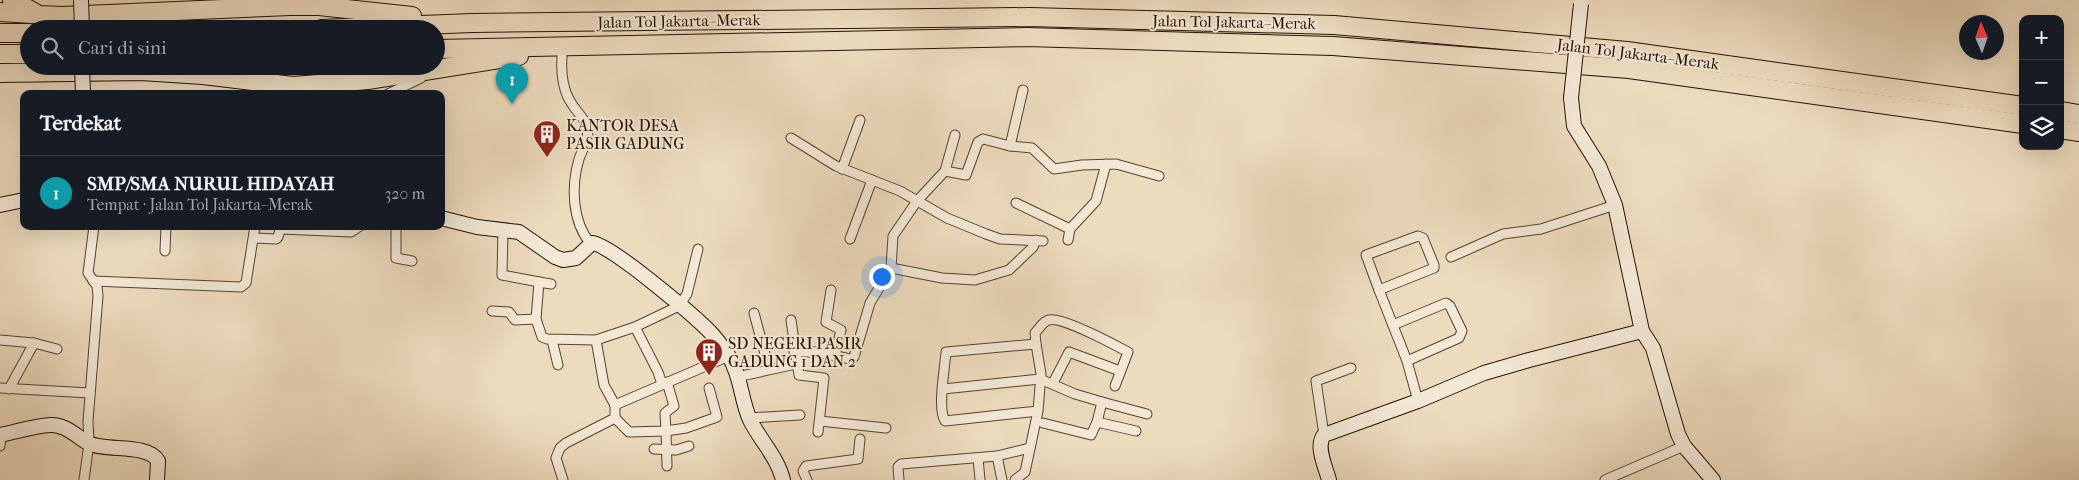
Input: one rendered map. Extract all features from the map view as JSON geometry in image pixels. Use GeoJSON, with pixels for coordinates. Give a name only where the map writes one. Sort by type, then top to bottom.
{"type":"FeatureCollection","features":[{"type":"Feature","properties":{"kind":"highway"},"geometry":{"type":"LineString","coordinates":[[12,0],[39,15]]}},
{"type":"Feature","properties":{"kind":"highway"},"geometry":{"type":"LineString","coordinates":[[0,12],[62,16],[236,7],[320,6],[472,23]]}},
{"type":"Feature","properties":{"kind":"highway","name":"Jalan Tol Jakarta–Merak"},"geometry":{"type":"LineString","coordinates":[[445,24],[1028,18],[1334,24],[1627,51],[2019,105]]}},
{"type":"Feature","properties":{"kind":"highway"},"geometry":{"type":"LineString","coordinates":[[0,33],[20,33]]}},
{"type":"Feature","properties":{"kind":"highway","name":"Jalan Tol Jakarta–Merak"},"geometry":{"type":"LineString","coordinates":[[445,48],[562,51],[1027,38],[1333,46],[1629,69],[2019,123]]}},
{"type":"Feature","properties":{"kind":"highway"},"geometry":{"type":"LineString","coordinates":[[445,68],[562,51]]}},
{"type":"Feature","properties":{"kind":"highway"},"geometry":{"type":"LineString","coordinates":[[0,54],[20,54]]}},
{"type":"Feature","properties":{"kind":"highway"},"geometry":{"type":"LineString","coordinates":[[0,73],[20,73]]}},
{"type":"Feature","properties":{"kind":"highway"},"geometry":{"type":"LineString","coordinates":[[203,75],[293,86],[368,80],[400,75]]}},
{"type":"Feature","properties":{"kind":"highway"},"geometry":{"type":"LineString","coordinates":[[2064,112],[2079,114]]}},
{"type":"Feature","properties":{"kind":"highway"},"geometry":{"type":"LineString","coordinates":[[2064,130],[2079,132]]}},
{"type":"Feature","properties":{"kind":"street"},"geometry":{"type":"LineString","coordinates":[[81,0],[82,20]]}},
{"type":"Feature","properties":{"kind":"street"},"geometry":{"type":"LineString","coordinates":[[1581,2],[1571,98],[1574,126],[1599,166],[1615,205],[1642,331],[1653,348],[1674,424],[1684,446],[1710,479]]}},
{"type":"Feature","properties":{"kind":"street"},"geometry":{"type":"LineString","coordinates":[[562,51],[562,76],[570,101],[587,126],[587,136],[578,162],[574,186],[580,228],[590,243],[600,245],[621,257],[696,319],[729,356],[749,418],[779,468],[783,480]]}},
{"type":"Feature","properties":{"kind":"street"},"geometry":{"type":"LineString","coordinates":[[82,75],[83,90]]}},
{"type":"Feature","properties":{"kind":"street"},"geometry":{"type":"LineString","coordinates":[[397,90],[429,75]]}},
{"type":"Feature","properties":{"kind":"street"},"geometry":{"type":"LineString","coordinates":[[1010,146],[1023,90]]}},
{"type":"Feature","properties":{"kind":"street"},"geometry":{"type":"LineString","coordinates":[[842,169],[860,120]]}},
{"type":"Feature","properties":{"kind":"street"},"geometry":{"type":"LineString","coordinates":[[794,352],[816,352],[850,359],[854,357],[870,303],[891,268],[892,236],[917,201],[945,171],[955,135]]}},
{"type":"Feature","properties":{"kind":"street"},"geometry":{"type":"LineString","coordinates":[[791,138],[842,169],[872,180],[917,201],[947,218],[992,237],[1007,240],[1040,240],[1009,270],[974,280],[942,278],[891,268]]}},
{"type":"Feature","properties":{"kind":"street"},"geometry":{"type":"LineString","coordinates":[[945,171],[966,175],[980,139],[1010,146],[1032,148],[1054,169],[1082,165],[1116,164],[1159,176]]}},
{"type":"Feature","properties":{"kind":"street"},"geometry":{"type":"LineString","coordinates":[[1068,240],[1070,229],[1096,201],[1106,164]]}},
{"type":"Feature","properties":{"kind":"street"},"geometry":{"type":"LineString","coordinates":[[850,239],[872,180]]}},
{"type":"Feature","properties":{"kind":"street"},"geometry":{"type":"LineString","coordinates":[[0,205],[20,201]]}},
{"type":"Feature","properties":{"kind":"street"},"geometry":{"type":"LineString","coordinates":[[1016,203],[1070,229]]}},
{"type":"Feature","properties":{"kind":"street"},"geometry":{"type":"LineString","coordinates":[[1451,257],[1503,234],[1541,229],[1615,205]]}},
{"type":"Feature","properties":{"kind":"street"},"geometry":{"type":"LineString","coordinates":[[445,219],[476,227],[519,232],[555,257],[563,260],[576,258],[582,254],[590,243]]}},
{"type":"Feature","properties":{"kind":"street"},"geometry":{"type":"LineString","coordinates":[[84,480],[89,443],[88,420],[98,296],[98,290],[88,273],[93,230]]}},
{"type":"Feature","properties":{"kind":"street"},"geometry":{"type":"LineString","coordinates":[[165,251],[166,230]]}},
{"type":"Feature","properties":{"kind":"street"},"geometry":{"type":"LineString","coordinates":[[93,281],[241,287],[246,283],[255,230]]}},
{"type":"Feature","properties":{"kind":"street"},"geometry":{"type":"LineString","coordinates":[[254,238],[276,239],[280,230]]}},
{"type":"Feature","properties":{"kind":"street"},"geometry":{"type":"LineString","coordinates":[[316,230],[351,232],[354,230]]}},
{"type":"Feature","properties":{"kind":"street"},"geometry":{"type":"LineString","coordinates":[[396,230],[396,258],[412,261]]}},
{"type":"Feature","properties":{"kind":"street"},"geometry":{"type":"LineString","coordinates":[[503,230],[502,275],[551,284]]}},
{"type":"Feature","properties":{"kind":"street"},"geometry":{"type":"LineString","coordinates":[[1379,290],[1434,268],[1422,236],[1366,255],[1379,290],[1407,361],[1418,401]]}},
{"type":"Feature","properties":{"kind":"street"},"geometry":{"type":"LineString","coordinates":[[538,282],[536,319],[542,337],[552,340],[596,340],[635,327],[679,306],[687,294],[698,249]]}},
{"type":"Feature","properties":{"kind":"street"},"geometry":{"type":"LineString","coordinates":[[831,290],[826,322],[841,330],[835,356]]}},
{"type":"Feature","properties":{"kind":"street"},"geometry":{"type":"LineString","coordinates":[[1393,325],[1446,303],[1450,306],[1462,331],[1459,338],[1407,361]]}},
{"type":"Feature","properties":{"kind":"street"},"geometry":{"type":"LineString","coordinates":[[492,311],[511,313],[515,320],[536,319]]}},
{"type":"Feature","properties":{"kind":"street"},"geometry":{"type":"LineString","coordinates":[[754,312],[769,368]]}},
{"type":"Feature","properties":{"kind":"street"},"geometry":{"type":"LineString","coordinates":[[1047,381],[1036,344],[1036,333],[1045,322],[1052,319],[1070,324],[1128,352],[1115,386]]}},
{"type":"Feature","properties":{"kind":"street"},"geometry":{"type":"LineString","coordinates":[[791,320],[794,352],[800,375],[824,378],[818,432]]}},
{"type":"Feature","properties":{"kind":"street"},"geometry":{"type":"LineString","coordinates":[[635,327],[665,383],[674,406],[665,413],[667,466]]}},
{"type":"Feature","properties":{"kind":"street"},"geometry":{"type":"LineString","coordinates":[[1329,480],[1321,448],[1321,439],[1324,436],[1484,374],[1529,360],[1642,331]]}},
{"type":"Feature","properties":{"kind":"street"},"geometry":{"type":"LineString","coordinates":[[0,340],[34,343],[57,349]]}},
{"type":"Feature","properties":{"kind":"street"},"geometry":{"type":"LineString","coordinates":[[552,340],[558,365]]}},
{"type":"Feature","properties":{"kind":"street"},"geometry":{"type":"LineString","coordinates":[[596,340],[604,385],[614,406],[615,418],[629,432],[666,431],[686,428],[718,417],[709,388]]}},
{"type":"Feature","properties":{"kind":"street"},"geometry":{"type":"LineString","coordinates":[[34,343],[5,389],[90,393]]}},
{"type":"Feature","properties":{"kind":"street"},"geometry":{"type":"LineString","coordinates":[[1036,344],[946,352],[943,418],[945,421],[1038,411]]}},
{"type":"Feature","properties":{"kind":"street"},"geometry":{"type":"LineString","coordinates":[[1015,480],[1025,472],[1038,411],[1047,381],[1068,352],[1120,371]]}},
{"type":"Feature","properties":{"kind":"street"},"geometry":{"type":"LineString","coordinates":[[614,406],[729,356]]}},
{"type":"Feature","properties":{"kind":"street"},"geometry":{"type":"LineString","coordinates":[[737,377],[769,368],[796,364]]}},
{"type":"Feature","properties":{"kind":"street"},"geometry":{"type":"LineString","coordinates":[[1324,436],[1316,381],[1351,368]]}},
{"type":"Feature","properties":{"kind":"street"},"geometry":{"type":"LineString","coordinates":[[943,389],[1047,381],[1102,402],[1147,414]]}},
{"type":"Feature","properties":{"kind":"street"},"geometry":{"type":"LineString","coordinates":[[1043,423],[1091,435],[1097,422],[1102,402]]}},
{"type":"Feature","properties":{"kind":"street"},"geometry":{"type":"LineString","coordinates":[[749,418],[800,415]]}},
{"type":"Feature","properties":{"kind":"street"},"geometry":{"type":"LineString","coordinates":[[563,480],[556,458],[560,448],[615,418]]}},
{"type":"Feature","properties":{"kind":"street"},"geometry":{"type":"LineString","coordinates":[[820,421],[886,428]]}},
{"type":"Feature","properties":{"kind":"street"},"geometry":{"type":"LineString","coordinates":[[1097,422],[1136,431]]}},
{"type":"Feature","properties":{"kind":"street"},"geometry":{"type":"LineString","coordinates":[[0,439],[50,425],[59,426],[100,447],[151,454],[158,461],[157,480]]}},
{"type":"Feature","properties":{"kind":"street"},"geometry":{"type":"LineString","coordinates":[[807,480],[803,471],[806,466],[858,459],[860,439]]}},
{"type":"Feature","properties":{"kind":"street"},"geometry":{"type":"LineString","coordinates":[[654,449],[676,450],[689,446]]}},
{"type":"Feature","properties":{"kind":"street"},"geometry":{"type":"LineString","coordinates":[[1605,480],[1684,446]]}},
{"type":"Feature","properties":{"kind":"street"},"geometry":{"type":"LineString","coordinates":[[899,480],[898,467],[901,464],[997,456],[1030,448]]}},
{"type":"Feature","properties":{"kind":"street"},"geometry":{"type":"LineString","coordinates":[[997,456],[1002,480]]}},
{"type":"Feature","properties":{"kind":"street"},"geometry":{"type":"LineString","coordinates":[[978,458],[980,480]]}},
{"type":"Feature","properties":{"kind":"place","name":"SMP/SMA NURUL HIDAYAH"},"geometry":{"type":"Point","coordinates":[512,104]}},
{"type":"Feature","properties":{"kind":"place","name":"KANTOR DESA PASIR GADUNG"},"geometry":{"type":"Point","coordinates":[547,158]}},
{"type":"Feature","properties":{"kind":"place","name":"SD NEGERI PASIR GADUNG 1 DAN 2"},"geometry":{"type":"Point","coordinates":[709,376]}}]}
